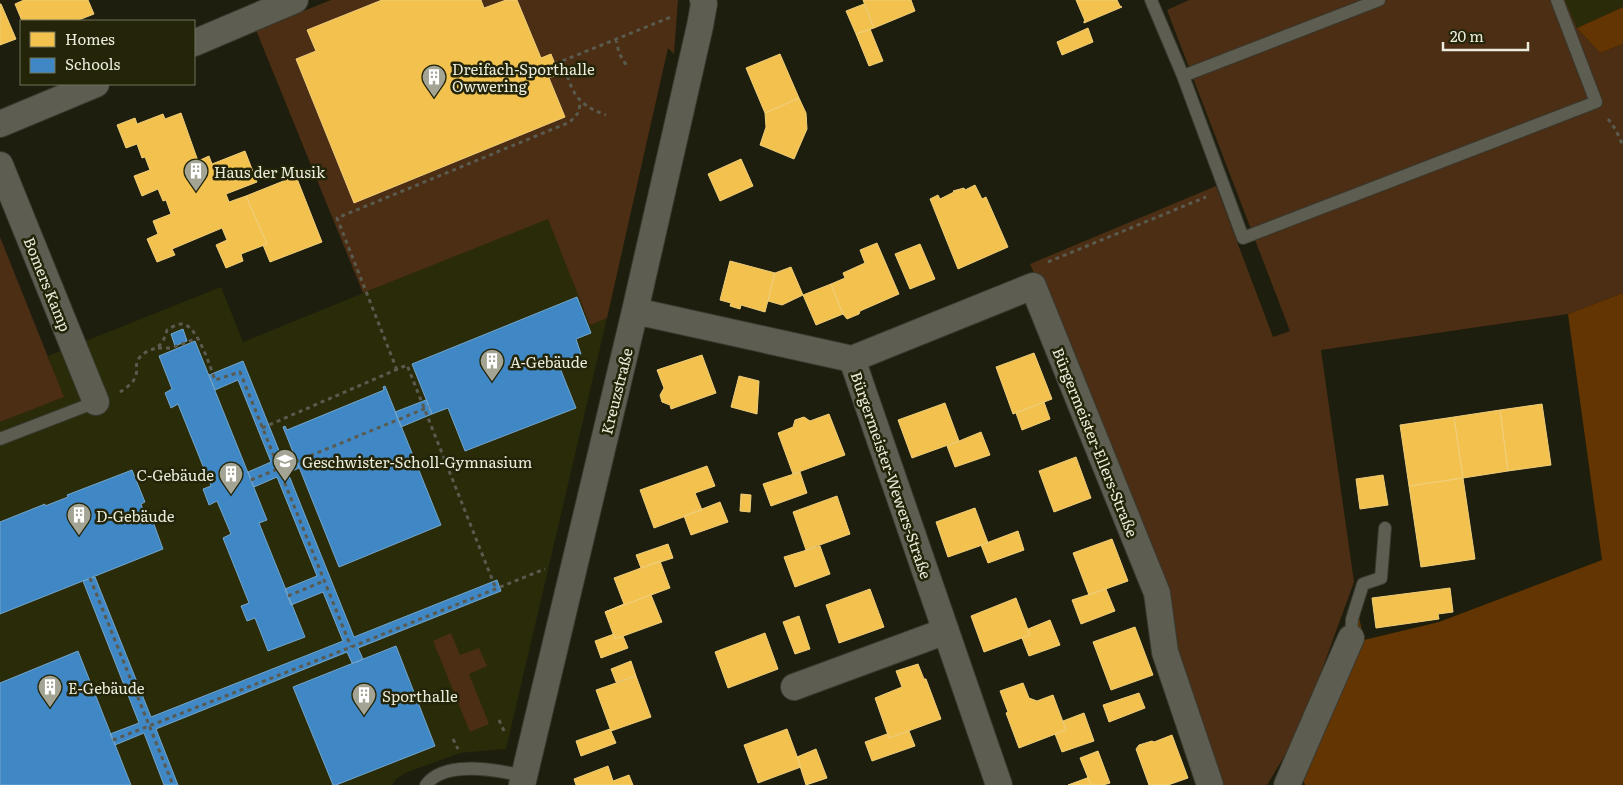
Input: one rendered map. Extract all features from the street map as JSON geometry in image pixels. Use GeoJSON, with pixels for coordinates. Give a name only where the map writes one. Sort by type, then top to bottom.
{"type":"FeatureCollection","features":[{"type":"Feature","properties":{"kind":"street"},"geometry":{"type":"LineString","coordinates":[[195,43],[295,0]]}},
{"type":"Feature","properties":{"kind":"street","name":"Kreuzstraße"},"geometry":{"type":"LineString","coordinates":[[523,780],[635,311],[706,1]]}},
{"type":"Feature","properties":{"kind":"street"},"geometry":{"type":"LineString","coordinates":[[0,124],[94,85]]}},
{"type":"Feature","properties":{"kind":"street","name":"Bomers Kamp"},"geometry":{"type":"LineString","coordinates":[[0,165],[96,402]]}},
{"type":"Feature","properties":{"kind":"street"},"geometry":{"type":"LineString","coordinates":[[852,359],[1033,286]]}},
{"type":"Feature","properties":{"kind":"street","name":"Bürgermeister-Ellers-Straße"},"geometry":{"type":"LineString","coordinates":[[1033,286],[1156,594],[1165,652],[1210,785]]}},
{"type":"Feature","properties":{"kind":"street","name":"Bürgermeister-Wewers-Straße"},"geometry":{"type":"LineString","coordinates":[[635,311],[852,359],[999,785]]}},
{"type":"Feature","properties":{"kind":"street"},"geometry":{"type":"LineString","coordinates":[[794,687],[946,631]]}},
{"type":"Feature","properties":{"kind":"street"},"geometry":{"type":"LineString","coordinates":[[1287,785],[1351,638]]}},
{"type":"Feature","properties":{"kind":"lane"},"geometry":{"type":"LineString","coordinates":[[1151,0],[1183,76],[1243,238],[1596,102],[1557,0]]}},
{"type":"Feature","properties":{"kind":"lane"},"geometry":{"type":"LineString","coordinates":[[1183,76],[1379,0]]}},
{"type":"Feature","properties":{"kind":"lane"},"geometry":{"type":"LineString","coordinates":[[0,439],[96,402]]}},
{"type":"Feature","properties":{"kind":"lane"},"geometry":{"type":"LineString","coordinates":[[1351,638],[1352,619],[1362,584],[1381,578],[1384,528]]}},
{"type":"Feature","properties":{"kind":"lane"},"geometry":{"type":"LineString","coordinates":[[426,785],[447,771],[475,769],[496,770],[523,780]]}},
{"type":"Feature","properties":{"kind":"path"},"geometry":{"type":"LineString","coordinates":[[555,64],[706,1]]}},
{"type":"Feature","properties":{"kind":"path"},"geometry":{"type":"LineString","coordinates":[[616,39],[619,53],[628,68]]}},
{"type":"Feature","properties":{"kind":"path"},"geometry":{"type":"LineString","coordinates":[[562,61],[573,91],[580,102],[593,110],[606,114]]}},
{"type":"Feature","properties":{"kind":"path"},"geometry":{"type":"LineString","coordinates":[[396,370],[337,218],[570,122],[579,112],[580,102]]}},
{"type":"Feature","properties":{"kind":"path"},"geometry":{"type":"LineString","coordinates":[[1596,102],[1616,130],[1623,146]]}},
{"type":"Feature","properties":{"kind":"path"},"geometry":{"type":"LineString","coordinates":[[1033,286],[1038,267],[1225,189]]}},
{"type":"Feature","properties":{"kind":"path"},"geometry":{"type":"LineString","coordinates":[[96,402],[121,392],[131,384],[136,375],[135,366],[141,356],[157,348],[165,338],[167,330],[179,323],[187,325],[193,330],[215,380],[240,372],[352,647]]}},
{"type":"Feature","properties":{"kind":"path"},"geometry":{"type":"LineString","coordinates":[[157,348],[171,348],[198,338]]}},
{"type":"Feature","properties":{"kind":"path"},"geometry":{"type":"LineString","coordinates":[[262,428],[407,366],[427,408],[496,589]]}},
{"type":"Feature","properties":{"kind":"path"},"geometry":{"type":"LineString","coordinates":[[251,480],[427,408]]}},
{"type":"Feature","properties":{"kind":"path"},"geometry":{"type":"LineString","coordinates":[[113,740],[576,557]]}},
{"type":"Feature","properties":{"kind":"path"},"geometry":{"type":"LineString","coordinates":[[90,578],[173,785]]}},
{"type":"Feature","properties":{"kind":"path"},"geometry":{"type":"LineString","coordinates":[[288,596],[324,581]]}},
{"type":"Feature","properties":{"kind":"shaded area"},"geometry":{"type":"Polygon","coordinates":[[[331,0],[678,0],[674,54],[668,48],[607,318],[590,325],[548,219],[363,293],[256,30],[331,0]]]}},
{"type":"Feature","properties":{"kind":"shaded area"},"geometry":{"type":"Polygon","coordinates":[[[1189,0],[1565,0],[1577,28],[1600,53],[1623,44],[1623,293],[1568,314],[1321,350],[1354,582],[1300,730],[1267,785],[1222,785],[1177,649],[1164,582],[1030,264],[1216,186],[1273,337],[1290,331],[1167,10],[1189,0]]]}},
{"type":"Feature","properties":{"kind":"shaded area"},"geometry":{"type":"Polygon","coordinates":[[[1565,0],[1623,0],[1623,7],[1577,28],[1565,0]]]}},
{"type":"Feature","properties":{"kind":"shaded area"},"geometry":{"type":"Polygon","coordinates":[[[1623,7],[1623,44],[1600,53],[1577,28],[1623,7]]]}},
{"type":"Feature","properties":{"kind":"shaded area","name":"Geschwister-Scholl-Gymnasium"},"geometry":{"type":"Polygon","coordinates":[[[548,218],[590,324],[607,318],[506,749],[460,753],[405,773],[396,779],[392,785],[0,785],[0,422],[63,397],[48,356],[221,287],[243,342],[548,218]]]}},
{"type":"Feature","properties":{"kind":"shaded area"},"geometry":{"type":"Polygon","coordinates":[[[0,237],[64,397],[0,422],[0,237]]]}},
{"type":"Feature","properties":{"kind":"shaded area"},"geometry":{"type":"Polygon","coordinates":[[[1623,293],[1623,785],[1305,785],[1298,767],[1359,617],[1364,640],[1439,622],[1602,560],[1568,314],[1623,293]]]}},
{"type":"Feature","properties":{"kind":"shaded area"},"geometry":{"type":"Polygon","coordinates":[[[451,633],[460,655],[479,648],[487,666],[469,674],[489,724],[470,732],[433,641],[451,633]]]}},
{"type":"Feature","properties":{"kind":"building: Homes"},"geometry":{"type":"Polygon","coordinates":[[[24,0],[88,0],[94,14],[79,20],[22,20],[15,4],[24,0]]]}},
{"type":"Feature","properties":{"kind":"building: Homes","name":"Dreifach-Sporthalle Owwering"},"geometry":{"type":"Polygon","coordinates":[[[382,0],[481,0],[484,8],[506,0],[517,0],[541,58],[551,54],[559,74],[549,78],[565,117],[354,203],[296,59],[316,51],[307,30],[382,0]]]}},
{"type":"Feature","properties":{"kind":"building: Homes"},"geometry":{"type":"Polygon","coordinates":[[[863,0],[911,0],[915,11],[874,28],[863,0]]]}},
{"type":"Feature","properties":{"kind":"building: Homes"},"geometry":{"type":"Polygon","coordinates":[[[1076,0],[1117,0],[1122,7],[1084,23],[1085,21],[1076,0]]]}},
{"type":"Feature","properties":{"kind":"building: Homes"},"geometry":{"type":"Polygon","coordinates":[[[0,4],[16,39],[0,45],[0,4]]]}},
{"type":"Feature","properties":{"kind":"building: Homes"},"geometry":{"type":"Polygon","coordinates":[[[864,4],[874,28],[856,34],[846,11],[864,4]]]}},
{"type":"Feature","properties":{"kind":"building: Homes"},"geometry":{"type":"Polygon","coordinates":[[[1088,28],[1093,42],[1062,55],[1057,42],[1088,28]]]}},
{"type":"Feature","properties":{"kind":"building: Homes"},"geometry":{"type":"Polygon","coordinates":[[[870,29],[883,61],[869,66],[856,34],[870,29]]]}},
{"type":"Feature","properties":{"kind":"building: Homes"},"geometry":{"type":"Polygon","coordinates":[[[780,54],[799,98],[765,113],[746,68],[780,54]]]}},
{"type":"Feature","properties":{"kind":"building: Homes"},"geometry":{"type":"Polygon","coordinates":[[[799,98],[806,113],[807,129],[794,159],[760,145],[766,127],[765,113],[799,98]]]}},
{"type":"Feature","properties":{"kind":"building: Homes","name":"Haus der Musik"},"geometry":{"type":"Polygon","coordinates":[[[181,113],[198,161],[209,156],[212,164],[245,151],[257,182],[226,194],[229,202],[246,196],[267,244],[241,254],[243,261],[226,268],[216,245],[227,240],[222,228],[172,249],[175,255],[157,262],[147,239],[158,234],[153,221],[171,214],[166,200],[163,201],[158,189],[142,196],[134,176],[150,170],[145,157],[142,158],[137,144],[126,148],[117,125],[135,118],[137,124],[163,114],[165,119],[181,113]]]}},
{"type":"Feature","properties":{"kind":"building: Homes"},"geometry":{"type":"Polygon","coordinates":[[[741,159],[753,186],[720,201],[708,174],[741,159]]]}},
{"type":"Feature","properties":{"kind":"building: Homes"},"geometry":{"type":"Polygon","coordinates":[[[296,176],[322,242],[270,262],[263,245],[267,244],[246,196],[296,176]]]}},
{"type":"Feature","properties":{"kind":"building: Homes"},"geometry":{"type":"Polygon","coordinates":[[[975,185],[982,199],[986,197],[1008,247],[958,269],[930,199],[938,195],[940,199],[953,191],[964,188],[965,190],[975,185]]]}},
{"type":"Feature","properties":{"kind":"building: Homes"},"geometry":{"type":"Polygon","coordinates":[[[877,243],[899,294],[860,311],[859,314],[847,319],[843,314],[831,284],[845,278],[843,273],[865,263],[860,250],[877,243]]]}},
{"type":"Feature","properties":{"kind":"building: Homes"},"geometry":{"type":"Polygon","coordinates":[[[920,244],[935,279],[910,289],[895,254],[920,244]]]}},
{"type":"Feature","properties":{"kind":"building: Homes"},"geometry":{"type":"Polygon","coordinates":[[[730,261],[775,273],[765,312],[741,305],[740,309],[730,306],[731,303],[720,300],[730,261]]]}},
{"type":"Feature","properties":{"kind":"building: Homes"},"geometry":{"type":"Polygon","coordinates":[[[791,267],[803,295],[782,305],[768,301],[775,273],[791,267]]]}},
{"type":"Feature","properties":{"kind":"building: Homes"},"geometry":{"type":"Polygon","coordinates":[[[831,284],[843,314],[816,325],[803,295],[831,284]]]}},
{"type":"Feature","properties":{"kind":"building: Homes"},"geometry":{"type":"Polygon","coordinates":[[[1034,353],[1052,399],[1013,414],[996,367],[1034,353]]]}},
{"type":"Feature","properties":{"kind":"building: Homes"},"geometry":{"type":"Polygon","coordinates":[[[702,355],[716,393],[671,409],[670,405],[662,402],[660,395],[664,388],[657,370],[702,355]]]}},
{"type":"Feature","properties":{"kind":"building: Homes"},"geometry":{"type":"Polygon","coordinates":[[[739,376],[759,381],[757,414],[731,407],[739,376]]]}},
{"type":"Feature","properties":{"kind":"building: Homes"},"geometry":{"type":"Polygon","coordinates":[[[1044,402],[1050,419],[1022,430],[1016,413],[1044,402]]]}},
{"type":"Feature","properties":{"kind":"building: Homes"},"geometry":{"type":"Polygon","coordinates":[[[945,403],[959,441],[912,458],[898,420],[945,403]]]}},
{"type":"Feature","properties":{"kind":"building: Homes"},"geometry":{"type":"Polygon","coordinates":[[[1542,404],[1551,465],[1508,471],[1500,410],[1542,404]]]}},
{"type":"Feature","properties":{"kind":"building: Homes"},"geometry":{"type":"Polygon","coordinates":[[[1500,410],[1508,471],[1463,478],[1454,417],[1500,410]]]}},
{"type":"Feature","properties":{"kind":"building: Homes"},"geometry":{"type":"Polygon","coordinates":[[[829,414],[845,455],[793,474],[778,433],[793,427],[795,420],[804,417],[810,421],[829,414]]]}},
{"type":"Feature","properties":{"kind":"building: Homes"},"geometry":{"type":"Polygon","coordinates":[[[1454,417],[1463,478],[1409,486],[1400,425],[1454,417]]]}},
{"type":"Feature","properties":{"kind":"building: Homes"},"geometry":{"type":"Polygon","coordinates":[[[981,432],[990,455],[955,467],[947,446],[981,432]]]}},
{"type":"Feature","properties":{"kind":"building: Homes"},"geometry":{"type":"Polygon","coordinates":[[[1076,457],[1091,498],[1054,512],[1039,471],[1076,457]]]}},
{"type":"Feature","properties":{"kind":"building: Homes"},"geometry":{"type":"Polygon","coordinates":[[[707,466],[715,486],[695,493],[702,510],[654,528],[640,490],[707,466]]]}},
{"type":"Feature","properties":{"kind":"building: Homes"},"geometry":{"type":"Polygon","coordinates":[[[800,472],[807,493],[771,506],[763,484],[800,472]]]}},
{"type":"Feature","properties":{"kind":"building: Homes"},"geometry":{"type":"Polygon","coordinates":[[[1383,475],[1388,505],[1360,509],[1356,479],[1383,475]]]}},
{"type":"Feature","properties":{"kind":"building: Homes"},"geometry":{"type":"Polygon","coordinates":[[[1463,478],[1475,559],[1421,567],[1409,486],[1463,478]]]}},
{"type":"Feature","properties":{"kind":"building: Homes"},"geometry":{"type":"Polygon","coordinates":[[[741,494],[751,495],[750,512],[740,511],[741,494]]]}},
{"type":"Feature","properties":{"kind":"building: Homes"},"geometry":{"type":"Polygon","coordinates":[[[837,496],[850,534],[806,550],[793,512],[837,496]]]}},
{"type":"Feature","properties":{"kind":"building: Homes"},"geometry":{"type":"Polygon","coordinates":[[[720,502],[728,522],[691,535],[684,516],[720,502]]]}},
{"type":"Feature","properties":{"kind":"building: Homes"},"geometry":{"type":"Polygon","coordinates":[[[975,508],[988,543],[948,557],[936,522],[975,508]]]}},
{"type":"Feature","properties":{"kind":"building: Homes"},"geometry":{"type":"Polygon","coordinates":[[[1018,531],[1024,550],[988,563],[981,545],[1018,531]]]}},
{"type":"Feature","properties":{"kind":"building: Homes"},"geometry":{"type":"Polygon","coordinates":[[[1112,539],[1128,581],[1089,595],[1073,553],[1112,539]]]}},
{"type":"Feature","properties":{"kind":"building: Homes"},"geometry":{"type":"Polygon","coordinates":[[[668,544],[673,558],[641,568],[636,555],[668,544]]]}},
{"type":"Feature","properties":{"kind":"building: Homes"},"geometry":{"type":"Polygon","coordinates":[[[820,546],[830,574],[795,587],[784,557],[820,546]]]}},
{"type":"Feature","properties":{"kind":"building: Homes"},"geometry":{"type":"Polygon","coordinates":[[[660,561],[670,588],[605,612],[624,604],[614,578],[660,561]]]}},
{"type":"Feature","properties":{"kind":"building: Homes"},"geometry":{"type":"Polygon","coordinates":[[[1450,588],[1453,612],[1438,614],[1439,619],[1376,628],[1372,598],[1450,588]]]}},
{"type":"Feature","properties":{"kind":"building: Homes"},"geometry":{"type":"Polygon","coordinates":[[[870,589],[884,627],[839,643],[826,605],[870,589]]]}},
{"type":"Feature","properties":{"kind":"building: Homes"},"geometry":{"type":"Polygon","coordinates":[[[1106,589],[1115,611],[1081,624],[1072,600],[1106,589]]]}},
{"type":"Feature","properties":{"kind":"building: Homes"},"geometry":{"type":"Polygon","coordinates":[[[651,595],[662,622],[615,639],[605,612],[651,595]]]}},
{"type":"Feature","properties":{"kind":"building: Homes"},"geometry":{"type":"Polygon","coordinates":[[[1016,598],[1030,635],[984,652],[971,616],[1016,598]]]}},
{"type":"Feature","properties":{"kind":"building: Homes"},"geometry":{"type":"Polygon","coordinates":[[[799,616],[810,649],[795,654],[783,622],[799,616]]]}},
{"type":"Feature","properties":{"kind":"building: Homes"},"geometry":{"type":"Polygon","coordinates":[[[1050,620],[1060,645],[1029,656],[1022,638],[1030,635],[1028,629],[1050,620]]]}},
{"type":"Feature","properties":{"kind":"building: Homes"},"geometry":{"type":"Polygon","coordinates":[[[1135,627],[1153,675],[1111,690],[1093,642],[1135,627]]]}},
{"type":"Feature","properties":{"kind":"building: Homes"},"geometry":{"type":"Polygon","coordinates":[[[765,633],[778,669],[728,688],[715,652],[765,633]]]}},
{"type":"Feature","properties":{"kind":"building: Homes"},"geometry":{"type":"Polygon","coordinates":[[[614,634],[615,639],[623,636],[628,648],[601,658],[595,641],[614,634]]]}},
{"type":"Feature","properties":{"kind":"building: Homes"},"geometry":{"type":"Polygon","coordinates":[[[631,661],[636,676],[616,682],[611,669],[631,661]]]}},
{"type":"Feature","properties":{"kind":"building: Homes"},"geometry":{"type":"Polygon","coordinates":[[[918,664],[924,679],[926,679],[941,719],[889,738],[875,698],[902,687],[896,671],[918,664]]]}},
{"type":"Feature","properties":{"kind":"building: Homes"},"geometry":{"type":"Polygon","coordinates":[[[636,676],[651,717],[611,731],[596,690],[636,676]]]}},
{"type":"Feature","properties":{"kind":"building: Homes"},"geometry":{"type":"Polygon","coordinates":[[[1023,683],[1029,698],[1037,701],[1053,695],[1066,730],[1019,748],[1000,691],[1023,683]]]}},
{"type":"Feature","properties":{"kind":"building: Homes"},"geometry":{"type":"Polygon","coordinates":[[[1139,693],[1145,708],[1109,722],[1103,705],[1139,693]]]}},
{"type":"Feature","properties":{"kind":"building: Homes"},"geometry":{"type":"Polygon","coordinates":[[[1084,713],[1094,741],[1062,752],[1055,734],[1066,730],[1063,721],[1084,713]]]}},
{"type":"Feature","properties":{"kind":"building: Homes"},"geometry":{"type":"Polygon","coordinates":[[[610,729],[616,743],[581,756],[576,741],[610,729]]]}},
{"type":"Feature","properties":{"kind":"building: Homes"},"geometry":{"type":"Polygon","coordinates":[[[787,729],[801,767],[758,783],[744,745],[787,729]]]}},
{"type":"Feature","properties":{"kind":"building: Homes"},"geometry":{"type":"Polygon","coordinates":[[[909,731],[915,746],[872,761],[865,742],[887,734],[889,738],[909,731]]]}},
{"type":"Feature","properties":{"kind":"building: Homes"},"geometry":{"type":"Polygon","coordinates":[[[1172,735],[1188,778],[1168,785],[1149,785],[1136,749],[1139,745],[1172,735]]]}},
{"type":"Feature","properties":{"kind":"building: Homes"},"geometry":{"type":"Polygon","coordinates":[[[816,749],[827,778],[806,785],[797,757],[816,749]]]}},
{"type":"Feature","properties":{"kind":"building: Homes"},"geometry":{"type":"Polygon","coordinates":[[[1098,751],[1110,783],[1091,785],[1080,758],[1098,751]]]}},
{"type":"Feature","properties":{"kind":"building: Homes"},"geometry":{"type":"Polygon","coordinates":[[[608,766],[613,781],[629,775],[633,785],[576,785],[574,779],[608,766]]]}},
{"type":"Feature","properties":{"kind":"building: Homes"},"geometry":{"type":"Polygon","coordinates":[[[1087,778],[1091,785],[1068,785],[1087,778]]]}},
{"type":"Feature","properties":{"kind":"building: Schools","name":"A-Gebäude"},"geometry":{"type":"Polygon","coordinates":[[[577,297],[591,333],[576,339],[581,354],[558,363],[576,408],[465,451],[448,408],[432,414],[412,364],[577,297]]]}},
{"type":"Feature","properties":{"kind":"building: Schools"},"geometry":{"type":"Polygon","coordinates":[[[183,329],[187,341],[175,346],[171,334],[183,329]]]}},
{"type":"Feature","properties":{"kind":"building: Schools","name":"C-Gebäude"},"geometry":{"type":"Polygon","coordinates":[[[195,341],[267,520],[259,523],[305,637],[268,651],[255,618],[247,621],[241,606],[249,603],[223,538],[231,534],[217,501],[209,505],[203,489],[211,486],[178,404],[171,408],[165,393],[172,389],[159,356],[195,341]]]}},
{"type":"Feature","properties":{"kind":"building: Schools"},"geometry":{"type":"Polygon","coordinates":[[[243,361],[282,458],[293,453],[299,468],[288,473],[354,637],[497,580],[501,591],[358,648],[363,659],[357,662],[352,663],[347,652],[156,729],[178,785],[164,785],[144,733],[115,745],[110,734],[139,723],[83,581],[95,577],[151,717],[343,641],[323,592],[291,605],[285,589],[317,576],[277,477],[254,487],[248,472],[271,462],[238,380],[215,390],[209,375],[243,361]]]}},
{"type":"Feature","properties":{"kind":"building: Schools"},"geometry":{"type":"Polygon","coordinates":[[[385,386],[441,525],[339,567],[283,427],[285,426],[287,430],[384,390],[383,387],[385,386]]]}},
{"type":"Feature","properties":{"kind":"building: Schools"},"geometry":{"type":"Polygon","coordinates":[[[426,400],[432,414],[401,427],[395,412],[426,400]]]}},
{"type":"Feature","properties":{"kind":"building: Schools","name":"D-Gebäude"},"geometry":{"type":"Polygon","coordinates":[[[132,470],[145,502],[141,504],[146,518],[151,516],[163,549],[0,614],[0,522],[68,497],[67,495],[132,470]]]}},
{"type":"Feature","properties":{"kind":"building: Schools","name":"Sporthalle"},"geometry":{"type":"Polygon","coordinates":[[[396,646],[435,746],[333,785],[293,687],[396,646]]]}},
{"type":"Feature","properties":{"kind":"building: Schools","name":"E-Gebäude"},"geometry":{"type":"Polygon","coordinates":[[[78,651],[131,785],[0,785],[0,683],[78,651]]]}},
{"type":"Feature","properties":{"kind":"place","name":"Dreifach-Sporthalle Owwering"},"geometry":{"type":"Point","coordinates":[434,98]}},
{"type":"Feature","properties":{"kind":"place","name":"Haus der Musik"},"geometry":{"type":"Point","coordinates":[196,192]}},
{"type":"Feature","properties":{"kind":"place","name":"A-Gebäude"},"geometry":{"type":"Point","coordinates":[492,382]}},
{"type":"Feature","properties":{"kind":"place","name":"Geschwister-Scholl-Gymnasium"},"geometry":{"type":"Point","coordinates":[285,482]}},
{"type":"Feature","properties":{"kind":"place","name":"C-Gebäude"},"geometry":{"type":"Point","coordinates":[231,495]}},
{"type":"Feature","properties":{"kind":"place","name":"D-Gebäude"},"geometry":{"type":"Point","coordinates":[79,536]}},
{"type":"Feature","properties":{"kind":"place","name":"E-Gebäude"},"geometry":{"type":"Point","coordinates":[50,708]}},
{"type":"Feature","properties":{"kind":"place","name":"Sporthalle"},"geometry":{"type":"Point","coordinates":[364,716]}}]}
